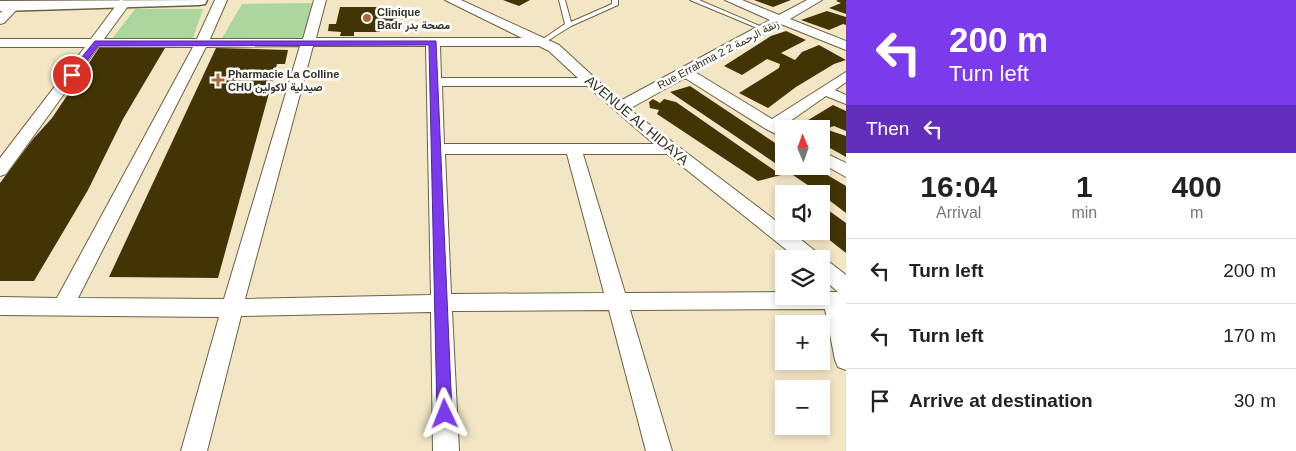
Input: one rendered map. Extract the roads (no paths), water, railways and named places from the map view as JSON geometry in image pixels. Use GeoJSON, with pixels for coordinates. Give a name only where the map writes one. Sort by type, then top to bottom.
{"type":"FeatureCollection","features":[{"type":"Feature","properties":{"kind":"street"},"geometry":{"type":"LineString","coordinates":[[0,20],[7,6],[199,0]]}},
{"type":"Feature","properties":{"kind":"street"},"geometry":{"type":"LineString","coordinates":[[63,306],[201,44],[221,0]]}},
{"type":"Feature","properties":{"kind":"street"},"geometry":{"type":"LineString","coordinates":[[194,451],[232,308],[320,0]]}},
{"type":"Feature","properties":{"kind":"street","name":"AVENUE AL HIDAYA"},"geometry":{"type":"LineString","coordinates":[[451,0],[542,42],[565,58],[619,108],[800,250]]}},
{"type":"Feature","properties":{"kind":"street"},"geometry":{"type":"LineString","coordinates":[[731,0],[846,46]]}},
{"type":"Feature","properties":{"kind":"street","name":"Rue Errahma 2 2 زنقة الرحمة"},"geometry":{"type":"LineString","coordinates":[[619,108],[816,0]]}},
{"type":"Feature","properties":{"kind":"street"},"geometry":{"type":"LineString","coordinates":[[0,170],[125,2]]}},
{"type":"Feature","properties":{"kind":"street"},"geometry":{"type":"LineString","coordinates":[[0,43],[542,42]]}},
{"type":"Feature","properties":{"kind":"street"},"geometry":{"type":"LineString","coordinates":[[433,43],[436,82],[446,451]]}},
{"type":"Feature","properties":{"kind":"street"},"geometry":{"type":"LineString","coordinates":[[686,72],[775,128]]}},
{"type":"Feature","properties":{"kind":"street"},"geometry":{"type":"LineString","coordinates":[[790,120],[846,76]]}},
{"type":"Feature","properties":{"kind":"street"},"geometry":{"type":"LineString","coordinates":[[436,82],[590,82]]}},
{"type":"Feature","properties":{"kind":"street"},"geometry":{"type":"LineString","coordinates":[[826,91],[846,100]]}},
{"type":"Feature","properties":{"kind":"street"},"geometry":{"type":"LineString","coordinates":[[438,149],[670,149]]}},
{"type":"Feature","properties":{"kind":"street"},"geometry":{"type":"LineString","coordinates":[[574,150],[659,451]]}},
{"type":"Feature","properties":{"kind":"street"},"geometry":{"type":"LineString","coordinates":[[830,162],[846,172]]}},
{"type":"Feature","properties":{"kind":"street"},"geometry":{"type":"LineString","coordinates":[[830,278],[842,295],[846,360]]}},
{"type":"Feature","properties":{"kind":"street"},"geometry":{"type":"LineString","coordinates":[[0,306],[232,308],[442,303],[616,302],[842,295]]}},
{"type":"Feature","properties":{"kind":"lane"},"geometry":{"type":"LineString","coordinates":[[562,0],[569,25]]}},
{"type":"Feature","properties":{"kind":"lane"},"geometry":{"type":"LineString","coordinates":[[542,42],[569,25],[615,5],[615,0]]}},
{"type":"Feature","properties":{"kind":"lane"},"geometry":{"type":"LineString","coordinates":[[693,0],[764,29]]}},
{"type":"Feature","properties":{"kind":"place","name":"Clinique Badr مصحة بدر"},"geometry":{"type":"Point","coordinates":[367,18]}},
{"type":"Feature","properties":{"kind":"place","name":"Pharmacie La Colline CHU صيدلية لاكولين"},"geometry":{"type":"Point","coordinates":[218,80]}}]}
